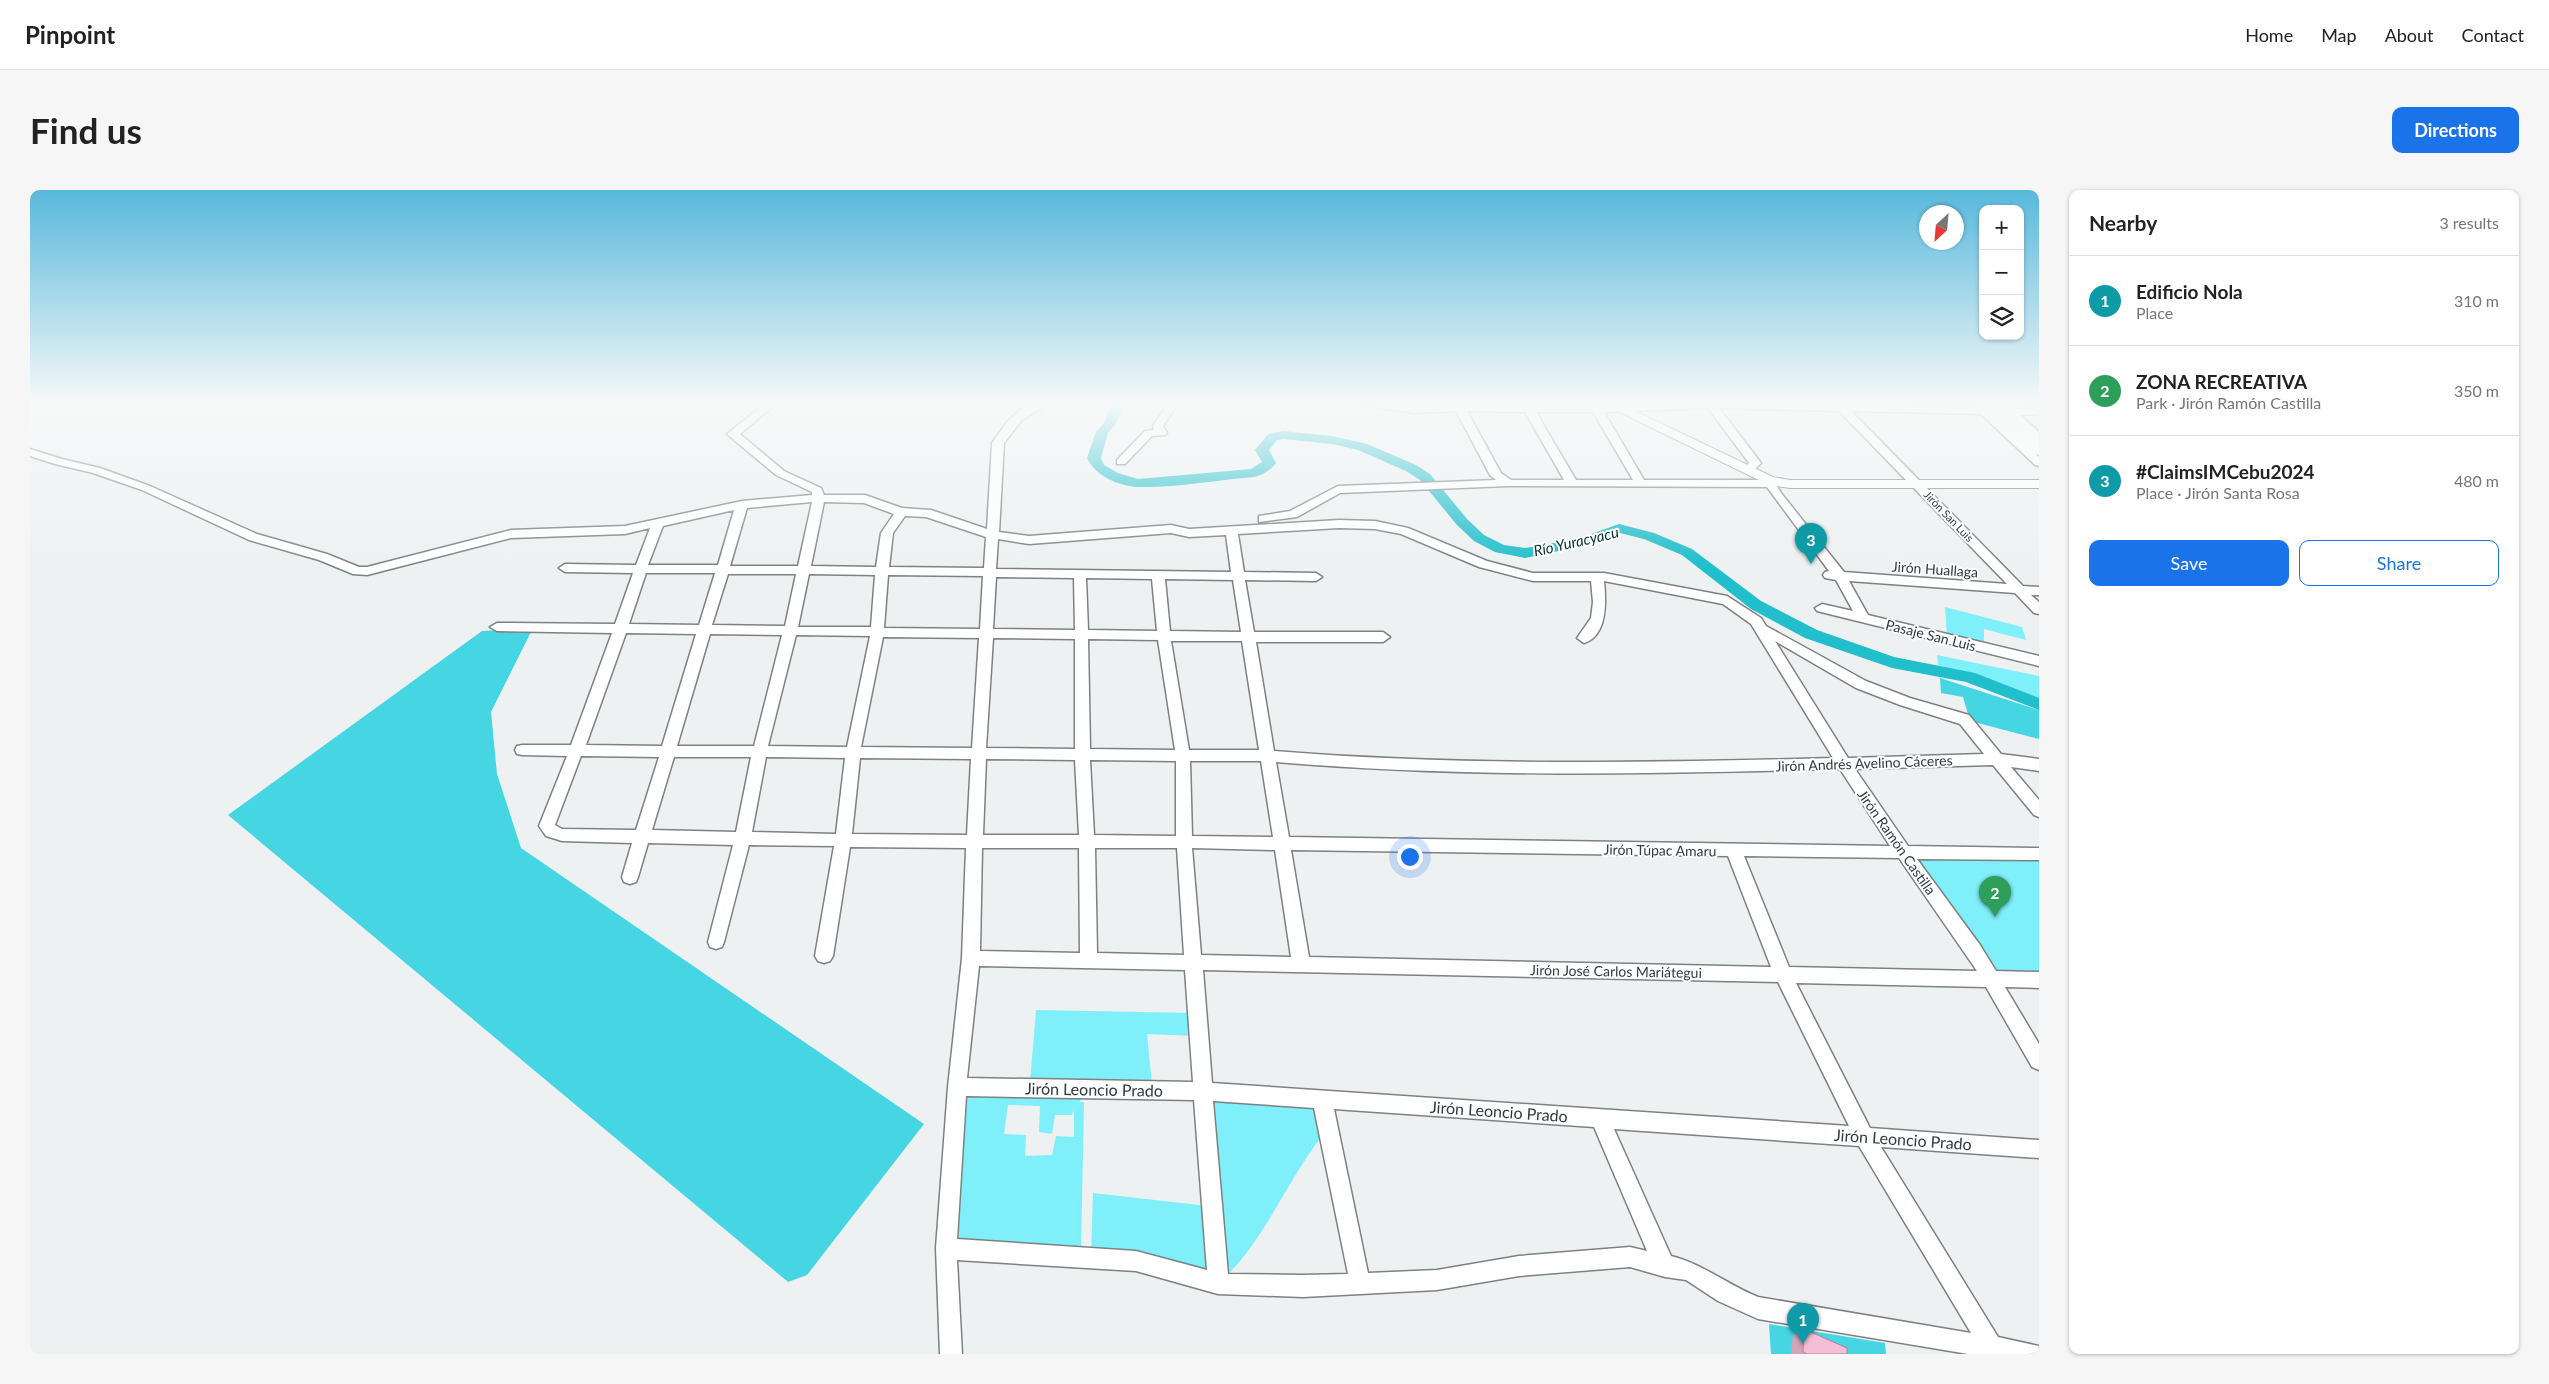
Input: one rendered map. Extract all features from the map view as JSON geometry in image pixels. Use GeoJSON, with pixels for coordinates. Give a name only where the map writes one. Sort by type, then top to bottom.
{"type":"FeatureCollection","features":[{"type":"Feature","properties":{"kind":"main road"},"geometry":{"type":"LineString","coordinates":[[1719,456],[1771,483],[2039,484]]}},
{"type":"Feature","properties":{"kind":"street"},"geometry":{"type":"LineString","coordinates":[[43,456],[96,470],[146,488],[254,537],[323,557],[357,571],[366,571],[511,534],[625,530],[742,505],[819,498],[865,499],[901,512],[927,513],[993,535],[1029,540],[1171,529],[1189,524],[1276,518],[1293,514],[1332,491],[1508,483],[1771,483],[1776,494],[1863,618]]}},
{"type":"Feature","properties":{"kind":"street"},"geometry":{"type":"LineString","coordinates":[[716,942],[743,837],[760,751],[790,632],[819,498],[817,490],[800,484],[780,473],[760,456]]}},
{"type":"Feature","properties":{"kind":"street"},"geometry":{"type":"LineString","coordinates":[[951,1354],[946,1248],[958,1087],[972,958],[978,755],[997,456]]}},
{"type":"Feature","properties":{"kind":"street"},"geometry":{"type":"LineString","coordinates":[[1121,462],[1126,456]]}},
{"type":"Feature","properties":{"kind":"street"},"geometry":{"type":"LineString","coordinates":[[1486,456],[1496,475],[1508,483]]}},
{"type":"Feature","properties":{"kind":"street"},"geometry":{"type":"LineString","coordinates":[[1556,456],[1572,484]]}},
{"type":"Feature","properties":{"kind":"street"},"geometry":{"type":"LineString","coordinates":[[1627,456],[1641,484]]}},
{"type":"Feature","properties":{"kind":"street"},"geometry":{"type":"LineString","coordinates":[[1748,470],[1755,463],[1750,456]]}},
{"type":"Feature","properties":{"kind":"street","name":"Jirón San Luis"},"geometry":{"type":"LineString","coordinates":[[1890,456],[2039,610]]}},
{"type":"Feature","properties":{"kind":"street"},"geometry":{"type":"LineString","coordinates":[[630,877],[666,751],[706,631],[742,505]]}},
{"type":"Feature","properties":{"kind":"street"},"geometry":{"type":"LineString","coordinates":[[824,956],[843,840],[853,752],[877,632],[887,533],[901,512]]}},
{"type":"Feature","properties":{"kind":"street"},"geometry":{"type":"LineString","coordinates":[[577,750],[620,630],[639,570],[658,523]]}},
{"type":"Feature","properties":{"kind":"street"},"geometry":{"type":"LineString","coordinates":[[1171,529],[1189,533],[1339,524],[1375,525],[1413,534],[1483,564],[1507,572],[1533,577],[1598,577],[1727,600],[1759,625],[1784,638],[1848,678],[1889,696],[1965,720],[2039,811]]}},
{"type":"Feature","properties":{"kind":"street"},"geometry":{"type":"LineString","coordinates":[[1231,530],[1301,963]]}},
{"type":"Feature","properties":{"kind":"street"},"geometry":{"type":"LineString","coordinates":[[565,568],[639,570],[804,569],[1158,576],[1238,574],[1316,577]]}},
{"type":"Feature","properties":{"kind":"street"},"geometry":{"type":"LineString","coordinates":[[1080,574],[1082,756],[1087,842],[1088,960]]}},
{"type":"Feature","properties":{"kind":"street"},"geometry":{"type":"LineString","coordinates":[[1158,576],[1164,636],[1183,756],[1184,842],[1218,1284]]}},
{"type":"Feature","properties":{"kind":"street","name":"Jirón Huallaga"},"geometry":{"type":"LineString","coordinates":[[1834,576],[2039,590]]}},
{"type":"Feature","properties":{"kind":"street"},"geometry":{"type":"LineString","coordinates":[[1584,638],[1594,628],[1599,616],[1598,577]]}},
{"type":"Feature","properties":{"kind":"street","name":"Pasaje San Luis"},"geometry":{"type":"LineString","coordinates":[[1822,608],[2039,661]]}},
{"type":"Feature","properties":{"kind":"street","name":"Jirón Ramón Castilla"},"geometry":{"type":"LineString","coordinates":[[1759,625],[1845,764],[1903,853],[1974,950],[2039,1061]]}},
{"type":"Feature","properties":{"kind":"street"},"geometry":{"type":"LineString","coordinates":[[497,628],[1383,637]]}},
{"type":"Feature","properties":{"kind":"street","name":"Jirón Andrés Avelino Cáceres"},"geometry":{"type":"LineString","coordinates":[[522,750],[760,751],[1082,756],[1269,756],[1489,766],[1688,768],[1998,759],[2039,766]]}},
{"type":"Feature","properties":{"kind":"street","name":"Jirón Túpac Amaru"},"geometry":{"type":"LineString","coordinates":[[577,750],[547,826],[552,832],[562,835],[2039,854]]}},
{"type":"Feature","properties":{"kind":"street"},"geometry":{"type":"LineString","coordinates":[[1734,851],[1783,975],[1864,1137],[1991,1346]]}},
{"type":"Feature","properties":{"kind":"street","name":"Jirón José Carlos Mariátegui"},"geometry":{"type":"LineString","coordinates":[[972,958],[1301,963],[2039,980]]}},
{"type":"Feature","properties":{"kind":"street","name":"Jirón Leoncio Prado"},"geometry":{"type":"LineString","coordinates":[[958,1087],[1203,1091],[2039,1149]]}},
{"type":"Feature","properties":{"kind":"street"},"geometry":{"type":"LineString","coordinates":[[1322,1099],[1360,1284]]}},
{"type":"Feature","properties":{"kind":"street"},"geometry":{"type":"LineString","coordinates":[[1600,1119],[1665,1266]]}},
{"type":"Feature","properties":{"kind":"street"},"geometry":{"type":"LineString","coordinates":[[1864,1137],[1991,1346]]}},
{"type":"Feature","properties":{"kind":"street"},"geometry":{"type":"LineString","coordinates":[[946,1248],[987,1253],[1136,1261],[1218,1284],[1303,1286],[1437,1280],[1519,1266],[1630,1257],[1690,1271],[1726,1294],[1758,1308],[2033,1354]]}},
{"type":"Feature","properties":{"kind":"shaded area"},"geometry":{"type":"Polygon","coordinates":[[[1945,607],[2022,627],[2026,640],[1984,629],[1984,645],[1947,636],[1945,607]]]}},
{"type":"Feature","properties":{"kind":"shaded area"},"geometry":{"type":"Polygon","coordinates":[[[533,628],[491,712],[497,774],[521,848],[924,1124],[807,1275],[788,1282],[228,815],[482,631],[533,628]]]}},
{"type":"Feature","properties":{"kind":"shaded area"},"geometry":{"type":"Polygon","coordinates":[[[1937,655],[2039,676],[2039,700],[1938,665],[1937,655]]]}},
{"type":"Feature","properties":{"kind":"shaded area"},"geometry":{"type":"Polygon","coordinates":[[[1940,678],[2039,710],[2039,739],[1970,721],[1963,697],[1941,693],[1940,678]]]}},
{"type":"Feature","properties":{"kind":"shaded area"},"geometry":{"type":"Polygon","coordinates":[[[1903,853],[2039,854],[2039,979],[1998,979],[1903,853]]]}},
{"type":"Feature","properties":{"kind":"shaded area"},"geometry":{"type":"Polygon","coordinates":[[[1036,1010],[1193,1013],[1195,1036],[1147,1034],[1152,1084],[1030,1082],[1036,1010]]]}},
{"type":"Feature","properties":{"kind":"shaded area"},"geometry":{"type":"Polygon","coordinates":[[[966,1094],[1082,1095],[1080,1102],[1084,1102],[1081,1250],[952,1244],[966,1094]],[[1008,1105],[1004,1134],[1026,1135],[1025,1156],[1052,1155],[1056,1136],[1074,1137],[1074,1106],[1072,1115],[1055,1115],[1052,1134],[1039,1132],[1040,1106],[1008,1105]]]}},
{"type":"Feature","properties":{"kind":"shaded area"},"geometry":{"type":"Polygon","coordinates":[[[1212,1100],[1320,1108],[1323,1135],[1298,1171],[1264,1228],[1238,1263],[1223,1279],[1212,1100]]]}},
{"type":"Feature","properties":{"kind":"shaded area"},"geometry":{"type":"Polygon","coordinates":[[[1093,1193],[1208,1206],[1213,1278],[1091,1255],[1093,1193]]]}},
{"type":"Feature","properties":{"kind":"shaded area"},"geometry":{"type":"Polygon","coordinates":[[[1769,1324],[1885,1343],[1886,1354],[1771,1354],[1769,1324]]]}},
{"type":"Feature","properties":{"kind":"building"},"geometry":{"type":"Polygon","coordinates":[[[1804,1329],[1847,1348],[1847,1354],[1807,1354],[1803,1352],[1804,1329]]]}},
{"type":"Feature","properties":{"kind":"waterway","name":"Río Yuracyacu"},"geometry":{"type":"LineString","coordinates":[[1095,456],[1098,467],[1113,476],[1137,483],[1254,473],[1263,469],[1269,463],[1265,456]]}},
{"type":"Feature","properties":{"kind":"waterway","name":"Río Yuracyacu"},"geometry":{"type":"LineString","coordinates":[[1384,456],[1411,468],[1425,477],[1462,522],[1479,538],[1500,549],[1525,553],[1549,549],[1587,541],[1619,528],[1649,536],[1687,552],[1756,605],[1811,634],[1892,662],[1969,677],[2039,704]]}},
{"type":"Feature","properties":{"kind":"place","name":"#ClaimsIMCebu2024"},"geometry":{"type":"Point","coordinates":[1811,564]}},
{"type":"Feature","properties":{"kind":"place","name":"ZONA RECREATIVA"},"geometry":{"type":"Point","coordinates":[1995,917]}},
{"type":"Feature","properties":{"kind":"place","name":"Edificio Nola"},"geometry":{"type":"Point","coordinates":[1803,1344]}}]}
